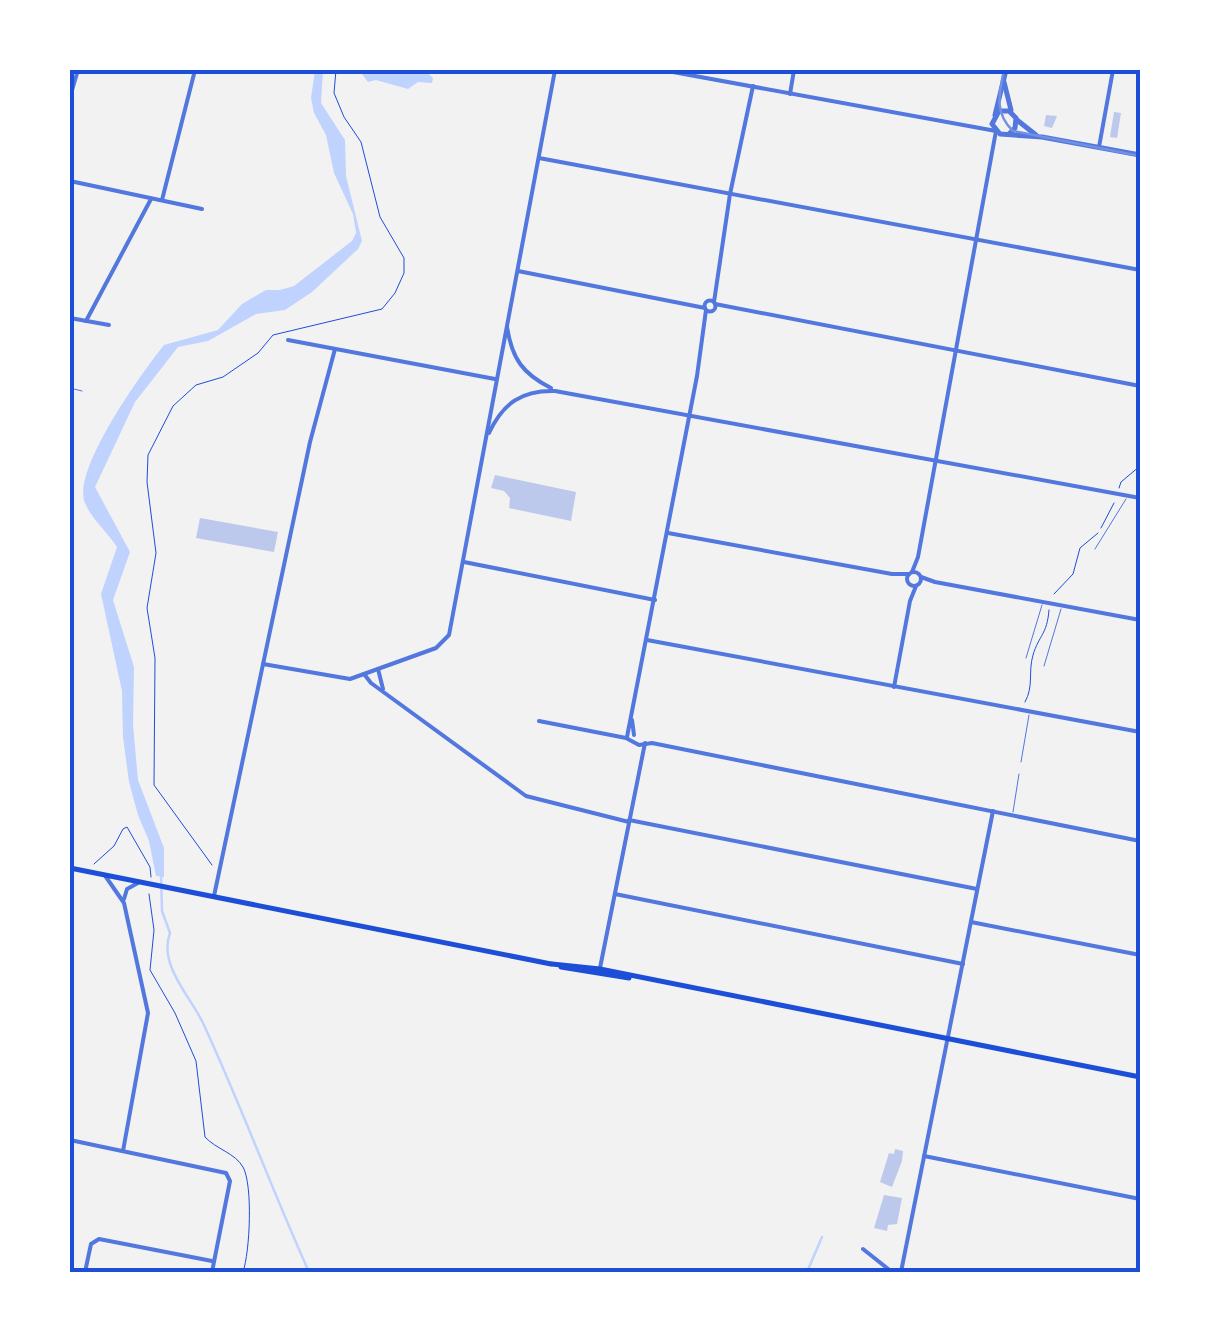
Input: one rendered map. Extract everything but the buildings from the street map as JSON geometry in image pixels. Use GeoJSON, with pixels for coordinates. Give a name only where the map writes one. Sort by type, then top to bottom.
{"type":"FeatureCollection","features":[{"type":"Feature","properties":{"kind":"main road"},"geometry":{"type":"LineString","coordinates":[[70,868],[1140,1077]]}},
{"type":"Feature","properties":{"kind":"street"},"geometry":{"type":"LineString","coordinates":[[70,98],[78,70]]}},
{"type":"Feature","properties":{"kind":"street"},"geometry":{"type":"LineString","coordinates":[[162,200],[195,70]]}},
{"type":"Feature","properties":{"kind":"street"},"geometry":{"type":"LineString","coordinates":[[263,664],[341,680],[436,648],[447,638],[555,70]]}},
{"type":"Feature","properties":{"kind":"street"},"geometry":{"type":"LineString","coordinates":[[662,70],[1140,155]]}},
{"type":"Feature","properties":{"kind":"street"},"geometry":{"type":"LineString","coordinates":[[790,94],[794,70]]}},
{"type":"Feature","properties":{"kind":"street"},"geometry":{"type":"LineString","coordinates":[[974,127],[989,126],[1006,70]]}},
{"type":"Feature","properties":{"kind":"street"},"geometry":{"type":"LineString","coordinates":[[1098,147],[1113,70]]}},
{"type":"Feature","properties":{"kind":"street"},"geometry":{"type":"LineString","coordinates":[[710,79],[712,72]]}},
{"type":"Feature","properties":{"kind":"street"},"geometry":{"type":"LineString","coordinates":[[1004,80],[1007,102],[1015,117],[1024,128],[1042,137]]}},
{"type":"Feature","properties":{"kind":"street"},"geometry":{"type":"LineString","coordinates":[[626,738],[752,86]]}},
{"type":"Feature","properties":{"kind":"street"},"geometry":{"type":"LineString","coordinates":[[993,118],[1005,110],[1015,117],[1016,128],[994,148]]}},
{"type":"Feature","properties":{"kind":"street"},"geometry":{"type":"LineString","coordinates":[[894,687],[978,240],[994,148],[993,118]]}},
{"type":"Feature","properties":{"kind":"street"},"geometry":{"type":"LineString","coordinates":[[539,158],[1140,270]]}},
{"type":"Feature","properties":{"kind":"street"},"geometry":{"type":"LineString","coordinates":[[70,181],[202,209]]}},
{"type":"Feature","properties":{"kind":"street"},"geometry":{"type":"LineString","coordinates":[[86,321],[151,198]]}},
{"type":"Feature","properties":{"kind":"street"},"geometry":{"type":"LineString","coordinates":[[518,271],[1140,386]]}},
{"type":"Feature","properties":{"kind":"street"},"geometry":{"type":"LineString","coordinates":[[70,318],[108,325]]}},
{"type":"Feature","properties":{"kind":"street"},"geometry":{"type":"LineString","coordinates":[[506,322],[513,354],[522,369],[556,391]]}},
{"type":"Feature","properties":{"kind":"street"},"geometry":{"type":"LineString","coordinates":[[288,340],[495,379]]}},
{"type":"Feature","properties":{"kind":"street"},"geometry":{"type":"LineString","coordinates":[[213,898],[310,442],[335,349]]}},
{"type":"Feature","properties":{"kind":"street"},"geometry":{"type":"LineString","coordinates":[[486,438],[498,415],[512,401],[537,391],[556,391],[1140,498]]}},
{"type":"Feature","properties":{"kind":"street"},"geometry":{"type":"LineString","coordinates":[[668,532],[1140,620]]}},
{"type":"Feature","properties":{"kind":"street"},"geometry":{"type":"LineString","coordinates":[[464,562],[655,600]]}},
{"type":"Feature","properties":{"kind":"street"},"geometry":{"type":"LineString","coordinates":[[647,640],[1140,732]]}},
{"type":"Feature","properties":{"kind":"street"},"geometry":{"type":"LineString","coordinates":[[378,670],[384,692]]}},
{"type":"Feature","properties":{"kind":"street"},"geometry":{"type":"LineString","coordinates":[[364,674],[526,796],[629,821],[978,889]]}},
{"type":"Feature","properties":{"kind":"street"},"geometry":{"type":"LineString","coordinates":[[539,720],[642,744],[1140,841]]}},
{"type":"Feature","properties":{"kind":"street"},"geometry":{"type":"LineString","coordinates":[[599,972],[641,760],[642,744],[634,735],[632,720]]}},
{"type":"Feature","properties":{"kind":"street"},"geometry":{"type":"LineString","coordinates":[[626,738],[634,735]]}},
{"type":"Feature","properties":{"kind":"street"},"geometry":{"type":"LineString","coordinates":[[904,1271],[993,811]]}},
{"type":"Feature","properties":{"kind":"street"},"geometry":{"type":"LineString","coordinates":[[106,877],[124,904]]}},
{"type":"Feature","properties":{"kind":"street"},"geometry":{"type":"LineString","coordinates":[[123,1151],[148,1013],[124,904],[126,889],[140,883]]}},
{"type":"Feature","properties":{"kind":"street"},"geometry":{"type":"LineString","coordinates":[[615,894],[963,964]]}},
{"type":"Feature","properties":{"kind":"street"},"geometry":{"type":"LineString","coordinates":[[971,922],[1140,955]]}},
{"type":"Feature","properties":{"kind":"street"},"geometry":{"type":"LineString","coordinates":[[70,1140],[221,1170],[228,1176],[212,1272]]}},
{"type":"Feature","properties":{"kind":"street"},"geometry":{"type":"LineString","coordinates":[[924,1156],[1140,1200]]}},
{"type":"Feature","properties":{"kind":"street"},"geometry":{"type":"LineString","coordinates":[[85,1272],[90,1244],[99,1239],[214,1262]]}},
{"type":"Feature","properties":{"kind":"street"},"geometry":{"type":"LineString","coordinates":[[863,1248],[892,1272]]}},
{"type":"Feature","properties":{"kind":"lane"},"geometry":{"type":"LineString","coordinates":[[70,388],[82,390]]}},
{"type":"Feature","properties":{"kind":"lane"},"geometry":{"type":"LineString","coordinates":[[1095,549],[1127,496]]}},
{"type":"Feature","properties":{"kind":"lane"},"geometry":{"type":"LineString","coordinates":[[1026,658],[1046,603]]}},
{"type":"Feature","properties":{"kind":"lane"},"geometry":{"type":"LineString","coordinates":[[1044,666],[1062,606]]}},
{"type":"Feature","properties":{"kind":"lane"},"geometry":{"type":"LineString","coordinates":[[1021,762],[1026,711]]}},
{"type":"Feature","properties":{"kind":"lane"},"geometry":{"type":"LineString","coordinates":[[1012,815],[1019,774]]}},
{"type":"Feature","properties":{"kind":"path"},"geometry":{"type":"LineString","coordinates":[[212,866],[154,785],[155,658],[146,608],[156,553],[146,482],[148,455],[173,406],[196,386],[223,377],[258,353],[273,335],[382,309],[402,280],[404,258],[380,217],[360,142],[334,93],[336,70]]}},
{"type":"Feature","properties":{"kind":"path"},"geometry":{"type":"LineString","coordinates":[[1026,711],[1032,659],[1048,627],[1046,603],[1073,574],[1080,548],[1100,532],[1121,482],[1140,466]]}},
{"type":"Feature","properties":{"kind":"path"},"geometry":{"type":"LineString","coordinates":[[94,864],[114,846],[126,827],[135,836],[151,870],[148,898],[154,930],[150,970],[196,1061],[206,1137],[238,1160],[246,1174],[250,1237],[243,1272]]}},
{"type":"Feature","properties":{"kind":"water"},"geometry":{"type":"Polygon","coordinates":[[[315,70],[323,70],[321,103],[345,140],[346,176],[362,241],[358,249],[312,292],[285,310],[256,314],[208,341],[178,347],[135,402],[95,487],[130,552],[113,600],[134,667],[133,725],[138,780],[164,848],[164,877],[156,876],[129,782],[122,691],[101,594],[117,547],[88,509],[84,488],[88,468],[111,422],[164,345],[218,330],[242,304],[266,290],[294,286],[352,241],[356,233],[353,214],[334,173],[326,135],[314,113],[311,98],[315,70]]]}},
{"type":"Feature","properties":{"kind":"water"},"geometry":{"type":"Polygon","coordinates":[[[359,70],[425,70],[433,78],[432,83],[418,82],[408,89],[376,80],[368,82],[359,70]]]}},
{"type":"Feature","properties":{"kind":"waterway"},"geometry":{"type":"LineString","coordinates":[[161,873],[162,911],[170,933],[167,945],[172,968],[217,1054],[309,1272]]}},
{"type":"Feature","properties":{"kind":"waterway"},"geometry":{"type":"LineString","coordinates":[[807,1272],[822,1237]]}},
{"type":"Feature","properties":{"kind":"tram line"},"geometry":{"type":"LineString","coordinates":[[1004,70],[1000,110],[1013,131],[1140,156]]}}]}
